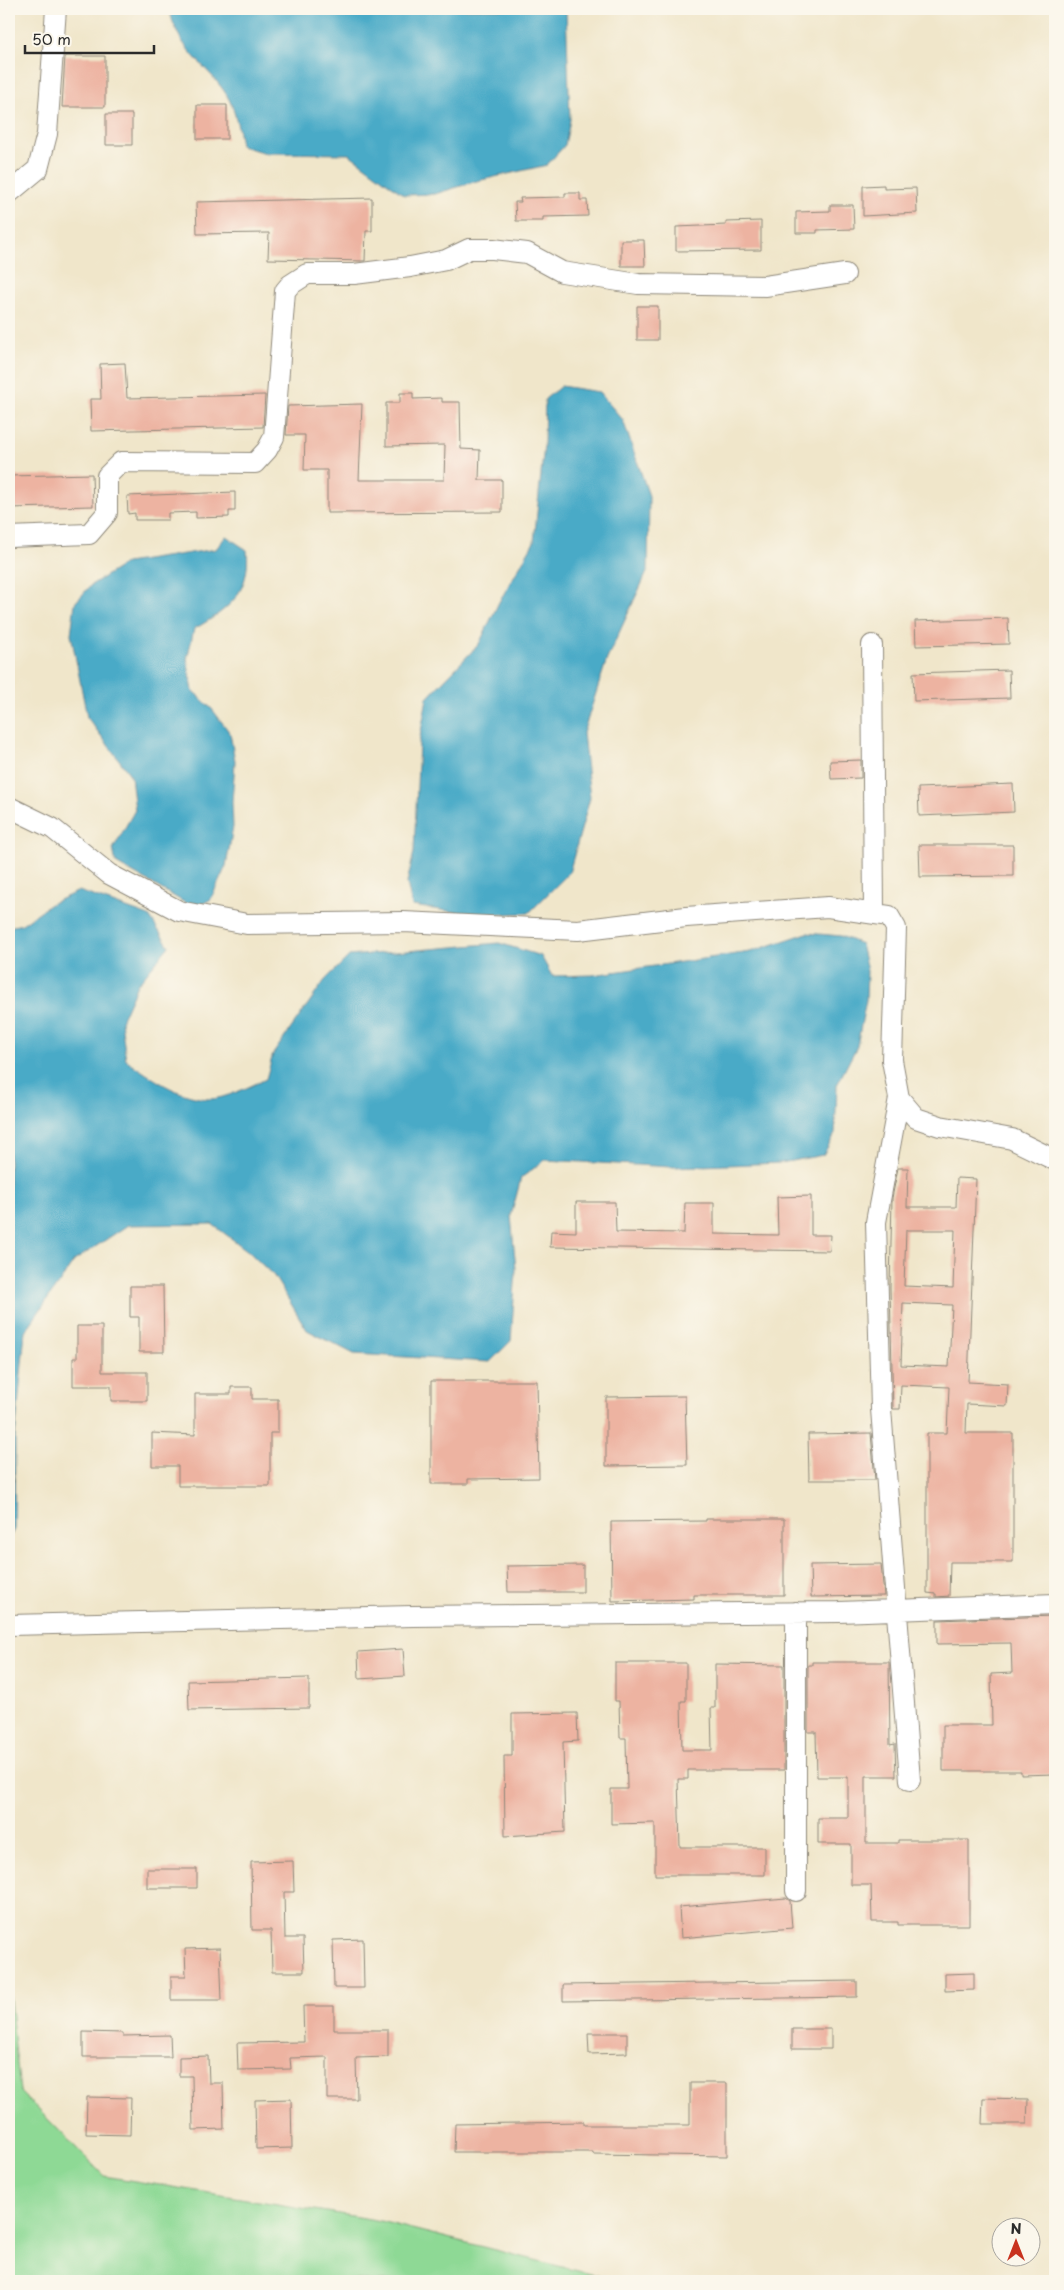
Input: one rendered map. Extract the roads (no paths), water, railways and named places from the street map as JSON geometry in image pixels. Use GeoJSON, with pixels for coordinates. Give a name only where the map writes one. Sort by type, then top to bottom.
{"type":"FeatureCollection","features":[{"type":"Feature","properties":{"kind":"street"},"geometry":{"type":"LineString","coordinates":[[9,193],[38,170],[47,134],[56,9]]}},
{"type":"Feature","properties":{"kind":"street"},"geometry":{"type":"LineString","coordinates":[[9,537],[89,534],[107,513],[107,476],[121,462],[254,462],[267,450],[274,437],[285,291],[290,285],[307,274],[354,274],[410,267],[446,260],[469,248],[493,248],[527,253],[562,272],[638,284],[765,286],[845,274]]}},
{"type":"Feature","properties":{"kind":"street"},"geometry":{"type":"LineString","coordinates":[[872,645],[874,914]]}},
{"type":"Feature","properties":{"kind":"street"},"geometry":{"type":"LineString","coordinates":[[9,807],[52,828],[109,874],[179,911],[247,924],[403,922],[578,930],[686,917],[828,907],[889,916],[896,928],[892,1060],[899,1098],[876,1222],[881,1409],[910,1780]]}},
{"type":"Feature","properties":{"kind":"street"},"geometry":{"type":"LineString","coordinates":[[899,1098],[916,1118],[940,1126],[1012,1139],[1055,1160]]}},
{"type":"Feature","properties":{"kind":"street"},"geometry":{"type":"LineString","coordinates":[[9,1625],[413,1616],[896,1610],[1055,1604]]}},
{"type":"Feature","properties":{"kind":"street"},"geometry":{"type":"LineString","coordinates":[[796,1612],[796,1891]]}},
{"type":"Feature","properties":{"kind":"water"},"geometry":{"type":"Polygon","coordinates":[[[169,9],[566,9],[570,120],[565,145],[547,165],[477,181],[435,194],[404,195],[349,154],[266,153],[241,146],[239,131],[230,101],[222,88],[184,44],[173,23],[169,9]]]}},
{"type":"Feature","properties":{"kind":"water"},"geometry":{"type":"Polygon","coordinates":[[[561,386],[599,392],[623,420],[649,496],[648,570],[607,659],[583,733],[590,798],[569,873],[529,913],[477,915],[412,906],[407,883],[414,852],[419,743],[427,698],[479,644],[499,602],[534,542],[544,445],[545,399],[561,386]]]}},
{"type":"Feature","properties":{"kind":"water"},"geometry":{"type":"Polygon","coordinates":[[[226,536],[247,550],[245,578],[241,589],[227,607],[194,629],[187,659],[193,691],[212,709],[230,733],[235,761],[232,802],[233,827],[226,866],[211,899],[201,905],[189,905],[116,863],[113,849],[135,810],[131,776],[87,717],[71,634],[75,603],[91,585],[126,563],[216,549],[226,536]]]}},
{"type":"Feature","properties":{"kind":"water"},"geometry":{"type":"Polygon","coordinates":[[[79,891],[149,916],[169,946],[137,985],[121,1021],[126,1060],[175,1090],[208,1099],[215,1099],[238,1092],[266,1079],[273,1054],[325,980],[349,956],[499,943],[541,956],[552,976],[593,975],[750,952],[807,933],[841,936],[861,944],[867,971],[866,1000],[857,1046],[837,1085],[835,1134],[823,1155],[781,1163],[672,1167],[545,1160],[521,1178],[511,1216],[516,1269],[511,1341],[490,1362],[354,1354],[307,1330],[274,1276],[248,1251],[212,1224],[128,1225],[74,1261],[25,1332],[15,1438],[14,1529],[9,1540],[9,927],[22,924],[52,903],[79,891]]]}}]}
